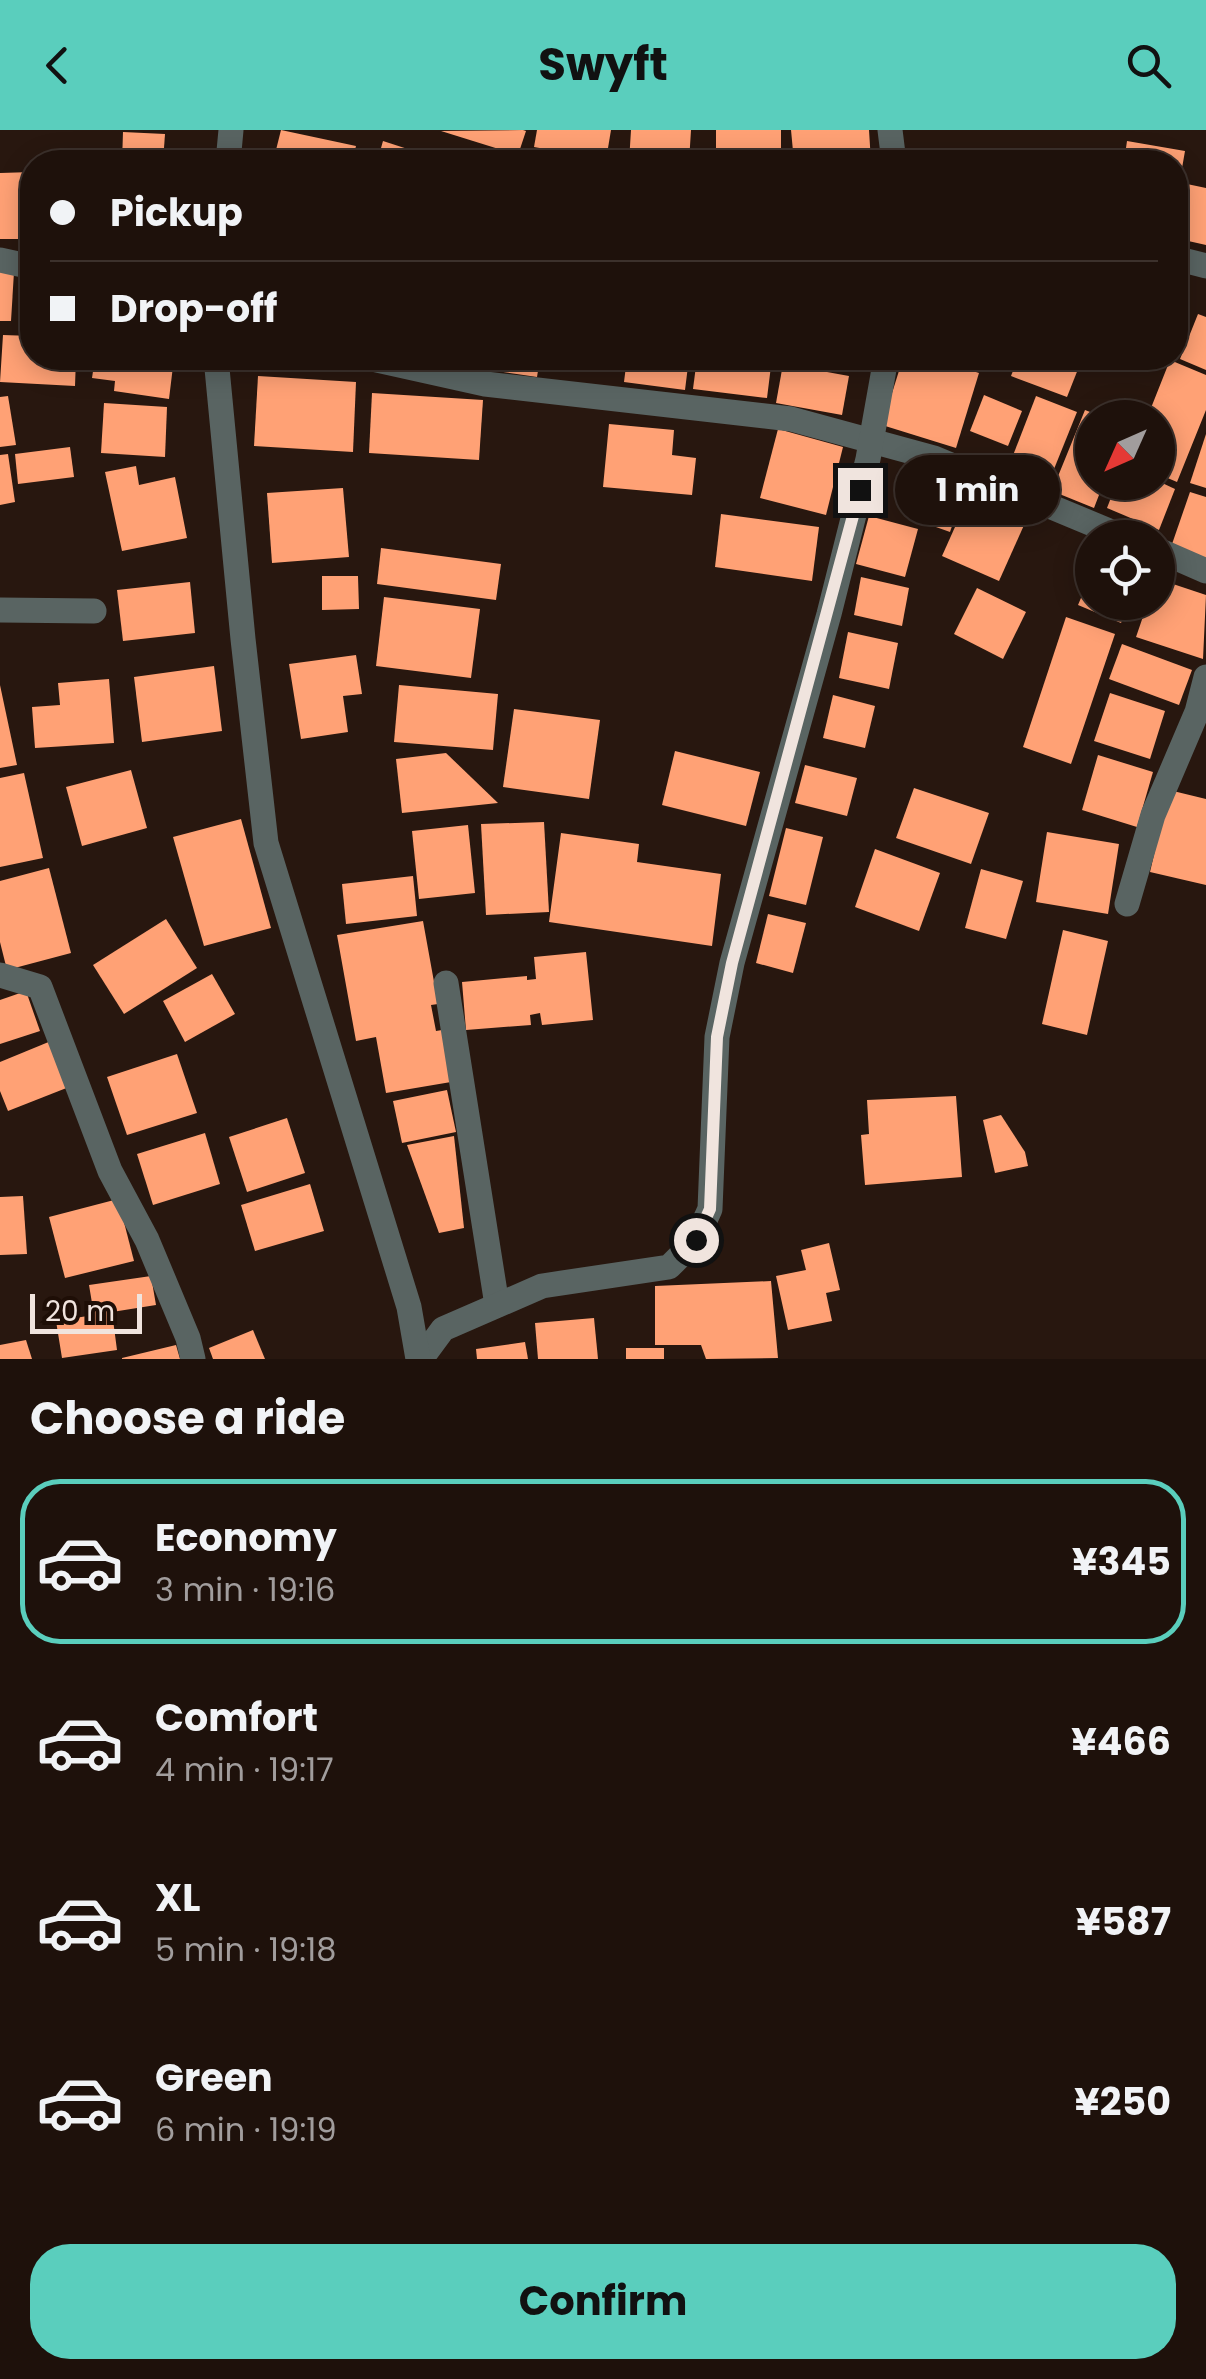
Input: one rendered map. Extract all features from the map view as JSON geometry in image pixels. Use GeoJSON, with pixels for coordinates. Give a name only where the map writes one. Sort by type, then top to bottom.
{"type":"FeatureCollection","features":[{"type":"Feature","properties":{"kind":"street"},"geometry":{"type":"LineString","coordinates":[[217,370],[242,640],[266,842],[409,1307],[419,1359]]}},
{"type":"Feature","properties":{"kind":"street"},"geometry":{"type":"LineString","coordinates":[[422,370],[485,384],[791,419],[934,458],[1083,520]]}},
{"type":"Feature","properties":{"kind":"street"},"geometry":{"type":"LineString","coordinates":[[419,1359],[443,1329],[542,1286],[670,1267],[696,1240],[710,1209],[717,1037],[732,963],[829,614],[872,439],[884,370]]}},
{"type":"Feature","properties":{"kind":"street"},"geometry":{"type":"LineString","coordinates":[[1175,557],[1206,570]]}},
{"type":"Feature","properties":{"kind":"street"},"geometry":{"type":"LineString","coordinates":[[0,610],[94,611]]}},
{"type":"Feature","properties":{"kind":"street"},"geometry":{"type":"LineString","coordinates":[[1127,904],[1152,815],[1197,712],[1206,678]]}},
{"type":"Feature","properties":{"kind":"street"},"geometry":{"type":"LineString","coordinates":[[0,975],[40,987],[110,1171],[147,1240],[194,1359]]}},
{"type":"Feature","properties":{"kind":"street"},"geometry":{"type":"LineString","coordinates":[[446,982],[497,1306]]}},
{"type":"Feature","properties":{"kind":"building"},"geometry":{"type":"Polygon","coordinates":[[[281,130],[356,146],[355,150],[276,150],[281,130]]]}},
{"type":"Feature","properties":{"kind":"building"},"geometry":{"type":"Polygon","coordinates":[[[537,130],[611,130],[608,150],[534,147],[537,130]]]}},
{"type":"Feature","properties":{"kind":"building"},"geometry":{"type":"Polygon","coordinates":[[[631,130],[691,130],[690,150],[630,150],[631,130]]]}},
{"type":"Feature","properties":{"kind":"building"},"geometry":{"type":"Polygon","coordinates":[[[716,130],[781,130],[781,150],[716,150],[716,130]]]}},
{"type":"Feature","properties":{"kind":"building"},"geometry":{"type":"Polygon","coordinates":[[[791,130],[869,130],[870,150],[793,150],[791,130]]]}},
{"type":"Feature","properties":{"kind":"building"},"geometry":{"type":"Polygon","coordinates":[[[441,131],[526,131],[520,150],[502,150],[441,131]]]}},
{"type":"Feature","properties":{"kind":"building"},"geometry":{"type":"Polygon","coordinates":[[[123,132],[165,134],[164,150],[122,150],[123,132]]]}},
{"type":"Feature","properties":{"kind":"building"},"geometry":{"type":"Polygon","coordinates":[[[383,141],[411,150],[380,150],[383,141]]]}},
{"type":"Feature","properties":{"kind":"building"},"geometry":{"type":"Polygon","coordinates":[[[1127,141],[1179,150],[1126,150],[1127,141]]]}},
{"type":"Feature","properties":{"kind":"building"},"geometry":{"type":"Polygon","coordinates":[[[20,172],[20,239],[0,239],[0,173],[20,172]]]}},
{"type":"Feature","properties":{"kind":"building"},"geometry":{"type":"Polygon","coordinates":[[[1188,184],[1206,188],[1206,245],[1188,241],[1188,184]]]}},
{"type":"Feature","properties":{"kind":"building"},"geometry":{"type":"Polygon","coordinates":[[[0,271],[14,272],[11,321],[0,321],[0,271]]]}},
{"type":"Feature","properties":{"kind":"building"},"geometry":{"type":"Polygon","coordinates":[[[1198,314],[1206,317],[1206,370],[1188,362],[1188,339],[1198,314]]]}},
{"type":"Feature","properties":{"kind":"building"},"geometry":{"type":"Polygon","coordinates":[[[3,335],[20,336],[20,370],[76,370],[75,386],[0,382],[3,335]]]}},
{"type":"Feature","properties":{"kind":"building"},"geometry":{"type":"Polygon","coordinates":[[[1188,368],[1206,375],[1206,410],[1177,482],[1175,400],[1154,400],[1166,370],[1188,368]]]}},
{"type":"Feature","properties":{"kind":"building"},"geometry":{"type":"Polygon","coordinates":[[[93,370],[173,370],[169,399],[114,391],[115,381],[92,378],[93,370]]]}},
{"type":"Feature","properties":{"kind":"building"},"geometry":{"type":"Polygon","coordinates":[[[490,370],[538,370],[537,377],[490,370]]]}},
{"type":"Feature","properties":{"kind":"building"},"geometry":{"type":"Polygon","coordinates":[[[626,370],[688,370],[685,390],[624,382],[626,370]]]}},
{"type":"Feature","properties":{"kind":"building"},"geometry":{"type":"Polygon","coordinates":[[[695,370],[770,370],[767,398],[693,389],[695,370]]]}},
{"type":"Feature","properties":{"kind":"building"},"geometry":{"type":"Polygon","coordinates":[[[782,370],[816,370],[849,376],[842,415],[776,403],[782,370]]]}},
{"type":"Feature","properties":{"kind":"building"},"geometry":{"type":"Polygon","coordinates":[[[899,370],[979,373],[956,448],[882,425],[899,370]]]}},
{"type":"Feature","properties":{"kind":"building"},"geometry":{"type":"Polygon","coordinates":[[[1013,370],[1078,370],[1067,397],[1011,376],[1013,370]]]}},
{"type":"Feature","properties":{"kind":"building"},"geometry":{"type":"Polygon","coordinates":[[[258,376],[356,382],[353,452],[254,446],[258,376]]]}},
{"type":"Feature","properties":{"kind":"building"},"geometry":{"type":"Polygon","coordinates":[[[372,393],[483,400],[479,460],[369,453],[372,393]]]}},
{"type":"Feature","properties":{"kind":"building"},"geometry":{"type":"Polygon","coordinates":[[[984,395],[1022,411],[1008,446],[970,431],[984,395]]]}},
{"type":"Feature","properties":{"kind":"building"},"geometry":{"type":"Polygon","coordinates":[[[8,396],[16,445],[0,447],[0,397],[8,396]]]}},
{"type":"Feature","properties":{"kind":"building"},"geometry":{"type":"Polygon","coordinates":[[[1036,396],[1075,411],[1052,474],[1012,458],[1036,396]]]}},
{"type":"Feature","properties":{"kind":"building"},"geometry":{"type":"Polygon","coordinates":[[[104,403],[167,407],[165,457],[101,453],[104,403]]]}},
{"type":"Feature","properties":{"kind":"building"},"geometry":{"type":"Polygon","coordinates":[[[609,424],[674,430],[672,455],[696,458],[692,495],[603,487],[609,424]]]}},
{"type":"Feature","properties":{"kind":"building"},"geometry":{"type":"Polygon","coordinates":[[[778,429],[843,447],[826,515],[760,498],[778,429]]]}},
{"type":"Feature","properties":{"kind":"building"},"geometry":{"type":"Polygon","coordinates":[[[1206,434],[1206,488],[1190,483],[1206,434]]]}},
{"type":"Feature","properties":{"kind":"building"},"geometry":{"type":"Polygon","coordinates":[[[1075,435],[1075,500],[1097,500],[1094,508],[1052,491],[1075,435]]]}},
{"type":"Feature","properties":{"kind":"building"},"geometry":{"type":"Polygon","coordinates":[[[70,447],[74,477],[18,484],[15,454],[70,447]]]}},
{"type":"Feature","properties":{"kind":"building"},"geometry":{"type":"Polygon","coordinates":[[[8,454],[15,502],[0,505],[0,455],[8,454]]]}},
{"type":"Feature","properties":{"kind":"building"},"geometry":{"type":"Polygon","coordinates":[[[136,466],[139,485],[175,477],[187,538],[122,551],[105,472],[136,466]]]}},
{"type":"Feature","properties":{"kind":"building"},"geometry":{"type":"Polygon","coordinates":[[[935,474],[966,485],[950,532],[919,521],[935,474]]]}},
{"type":"Feature","properties":{"kind":"building"},"geometry":{"type":"Polygon","coordinates":[[[343,488],[349,557],[272,563],[267,493],[343,488]]]}},
{"type":"Feature","properties":{"kind":"building"},"geometry":{"type":"Polygon","coordinates":[[[972,489],[1029,514],[999,581],[942,556],[972,489]]]}},
{"type":"Feature","properties":{"kind":"building"},"geometry":{"type":"Polygon","coordinates":[[[1190,492],[1206,497],[1206,560],[1175,548],[1175,535],[1190,492]]]}},
{"type":"Feature","properties":{"kind":"building"},"geometry":{"type":"Polygon","coordinates":[[[1110,500],[1171,500],[1163,520],[1135,520],[1107,508],[1110,500]]]}},
{"type":"Feature","properties":{"kind":"building"},"geometry":{"type":"Polygon","coordinates":[[[721,514],[819,527],[812,581],[715,567],[721,514]]]}},
{"type":"Feature","properties":{"kind":"building"},"geometry":{"type":"Polygon","coordinates":[[[869,516],[918,529],[905,577],[856,564],[869,516]]]}},
{"type":"Feature","properties":{"kind":"building"},"geometry":{"type":"Polygon","coordinates":[[[381,548],[501,564],[496,600],[377,584],[381,548]]]}},
{"type":"Feature","properties":{"kind":"building"},"geometry":{"type":"Polygon","coordinates":[[[322,576],[358,576],[359,609],[322,610],[322,576]]]}},
{"type":"Feature","properties":{"kind":"building"},"geometry":{"type":"Polygon","coordinates":[[[861,577],[909,588],[902,626],[854,615],[861,577]]]}},
{"type":"Feature","properties":{"kind":"building"},"geometry":{"type":"Polygon","coordinates":[[[190,582],[195,633],[123,641],[117,590],[190,582]]]}},
{"type":"Feature","properties":{"kind":"building"},"geometry":{"type":"Polygon","coordinates":[[[1175,585],[1206,595],[1203,659],[1136,637],[1142,620],[1175,620],[1175,585]]]}},
{"type":"Feature","properties":{"kind":"building"},"geometry":{"type":"Polygon","coordinates":[[[977,588],[1026,612],[1003,659],[954,634],[977,588]]]}},
{"type":"Feature","properties":{"kind":"building"},"geometry":{"type":"Polygon","coordinates":[[[384,597],[480,609],[471,678],[376,666],[384,597]]]}},
{"type":"Feature","properties":{"kind":"building"},"geometry":{"type":"Polygon","coordinates":[[[1066,617],[1115,634],[1071,764],[1023,747],[1066,617]]]}},
{"type":"Feature","properties":{"kind":"building"},"geometry":{"type":"Polygon","coordinates":[[[848,632],[898,643],[889,689],[839,678],[848,632]]]}},
{"type":"Feature","properties":{"kind":"building"},"geometry":{"type":"Polygon","coordinates":[[[1122,644],[1192,670],[1179,705],[1109,679],[1122,644]]]}},
{"type":"Feature","properties":{"kind":"building"},"geometry":{"type":"Polygon","coordinates":[[[356,655],[362,694],[343,696],[348,732],[301,739],[289,664],[356,655]]]}},
{"type":"Feature","properties":{"kind":"building"},"geometry":{"type":"Polygon","coordinates":[[[214,666],[222,731],[142,742],[134,677],[214,666]]]}},
{"type":"Feature","properties":{"kind":"building"},"geometry":{"type":"Polygon","coordinates":[[[109,679],[114,743],[35,748],[32,707],[60,705],[58,683],[109,679]]]}},
{"type":"Feature","properties":{"kind":"building"},"geometry":{"type":"Polygon","coordinates":[[[0,685],[17,765],[0,768],[0,685]]]}},
{"type":"Feature","properties":{"kind":"building"},"geometry":{"type":"Polygon","coordinates":[[[399,685],[498,694],[493,750],[394,742],[399,685]]]}},
{"type":"Feature","properties":{"kind":"building"},"geometry":{"type":"Polygon","coordinates":[[[1110,693],[1165,711],[1150,759],[1094,741],[1110,693]]]}},
{"type":"Feature","properties":{"kind":"building"},"geometry":{"type":"Polygon","coordinates":[[[833,695],[875,706],[865,748],[823,738],[833,695]]]}},
{"type":"Feature","properties":{"kind":"building"},"geometry":{"type":"Polygon","coordinates":[[[514,709],[600,720],[589,799],[503,787],[514,709]]]}},
{"type":"Feature","properties":{"kind":"building"},"geometry":{"type":"Polygon","coordinates":[[[675,751],[760,772],[746,826],[662,805],[675,751]]]}},
{"type":"Feature","properties":{"kind":"building"},"geometry":{"type":"Polygon","coordinates":[[[446,753],[498,803],[402,813],[396,759],[446,753]]]}},
{"type":"Feature","properties":{"kind":"building"},"geometry":{"type":"Polygon","coordinates":[[[1098,755],[1153,772],[1137,827],[1082,810],[1098,755]]]}},
{"type":"Feature","properties":{"kind":"building"},"geometry":{"type":"Polygon","coordinates":[[[805,765],[857,778],[847,816],[795,803],[805,765]]]}},
{"type":"Feature","properties":{"kind":"building"},"geometry":{"type":"Polygon","coordinates":[[[131,770],[147,828],[82,846],[66,787],[131,770]]]}},
{"type":"Feature","properties":{"kind":"building"},"geometry":{"type":"Polygon","coordinates":[[[24,773],[43,858],[0,867],[0,778],[24,773]]]}},
{"type":"Feature","properties":{"kind":"building"},"geometry":{"type":"Polygon","coordinates":[[[914,788],[989,813],[971,864],[896,838],[914,788]]]}},
{"type":"Feature","properties":{"kind":"building"},"geometry":{"type":"Polygon","coordinates":[[[1169,790],[1206,799],[1206,885],[1150,872],[1169,790]]]}},
{"type":"Feature","properties":{"kind":"building"},"geometry":{"type":"Polygon","coordinates":[[[241,819],[271,928],[204,946],[173,837],[241,819]]]}},
{"type":"Feature","properties":{"kind":"building"},"geometry":{"type":"Polygon","coordinates":[[[544,822],[549,912],[486,915],[481,824],[544,822]]]}},
{"type":"Feature","properties":{"kind":"building"},"geometry":{"type":"Polygon","coordinates":[[[468,825],[475,893],[419,899],[412,831],[468,825]]]}},
{"type":"Feature","properties":{"kind":"building"},"geometry":{"type":"Polygon","coordinates":[[[786,828],[823,837],[806,905],[769,896],[786,828]]]}},
{"type":"Feature","properties":{"kind":"building"},"geometry":{"type":"Polygon","coordinates":[[[1047,832],[1119,844],[1108,914],[1036,902],[1047,832]]]}},
{"type":"Feature","properties":{"kind":"building"},"geometry":{"type":"Polygon","coordinates":[[[561,833],[639,844],[637,862],[721,874],[712,946],[549,922],[561,833]]]}},
{"type":"Feature","properties":{"kind":"building"},"geometry":{"type":"Polygon","coordinates":[[[875,849],[940,873],[919,931],[855,907],[875,849]]]}},
{"type":"Feature","properties":{"kind":"building"},"geometry":{"type":"Polygon","coordinates":[[[49,868],[71,953],[7,970],[0,942],[0,881],[49,868]]]}},
{"type":"Feature","properties":{"kind":"building"},"geometry":{"type":"Polygon","coordinates":[[[981,869],[1023,881],[1006,939],[965,928],[981,869]]]}},
{"type":"Feature","properties":{"kind":"building"},"geometry":{"type":"Polygon","coordinates":[[[413,876],[417,916],[346,924],[342,884],[413,876]]]}},
{"type":"Feature","properties":{"kind":"building"},"geometry":{"type":"Polygon","coordinates":[[[768,914],[806,923],[793,973],[756,963],[768,914]]]}},
{"type":"Feature","properties":{"kind":"building"},"geometry":{"type":"Polygon","coordinates":[[[166,919],[197,968],[124,1014],[93,965],[166,919]]]}},
{"type":"Feature","properties":{"kind":"building"},"geometry":{"type":"Polygon","coordinates":[[[423,921],[438,1004],[431,1005],[436,1031],[442,1030],[451,1082],[386,1093],[376,1037],[356,1041],[337,935],[423,921]]]}},
{"type":"Feature","properties":{"kind":"building"},"geometry":{"type":"Polygon","coordinates":[[[1063,930],[1108,941],[1087,1035],[1042,1024],[1063,930]]]}},
{"type":"Feature","properties":{"kind":"building"},"geometry":{"type":"Polygon","coordinates":[[[586,952],[593,1020],[542,1025],[540,1013],[530,1015],[531,1025],[466,1030],[462,982],[527,976],[527,980],[536,979],[534,957],[586,952]]]}},
{"type":"Feature","properties":{"kind":"building"},"geometry":{"type":"Polygon","coordinates":[[[212,974],[235,1014],[185,1042],[163,1001],[212,974]]]}},
{"type":"Feature","properties":{"kind":"building"},"geometry":{"type":"Polygon","coordinates":[[[26,991],[40,1031],[0,1044],[0,1000],[26,991]]]}},
{"type":"Feature","properties":{"kind":"building"},"geometry":{"type":"Polygon","coordinates":[[[51,1041],[69,1087],[8,1111],[0,1091],[0,1062],[51,1041]]]}},
{"type":"Feature","properties":{"kind":"building"},"geometry":{"type":"Polygon","coordinates":[[[177,1054],[197,1113],[127,1135],[107,1077],[177,1054]]]}},
{"type":"Feature","properties":{"kind":"building"},"geometry":{"type":"Polygon","coordinates":[[[447,1090],[456,1132],[402,1143],[393,1101],[447,1090]]]}},
{"type":"Feature","properties":{"kind":"building"},"geometry":{"type":"Polygon","coordinates":[[[956,1096],[962,1177],[865,1185],[861,1135],[869,1134],[867,1100],[956,1096]]]}},
{"type":"Feature","properties":{"kind":"building"},"geometry":{"type":"Polygon","coordinates":[[[1001,1115],[1025,1152],[1028,1166],[995,1173],[983,1120],[1001,1115]]]}},
{"type":"Feature","properties":{"kind":"building"},"geometry":{"type":"Polygon","coordinates":[[[287,1118],[305,1173],[247,1192],[229,1137],[287,1118]]]}},
{"type":"Feature","properties":{"kind":"building"},"geometry":{"type":"Polygon","coordinates":[[[205,1133],[220,1184],[153,1205],[137,1154],[205,1133]]]}},
{"type":"Feature","properties":{"kind":"building"},"geometry":{"type":"Polygon","coordinates":[[[454,1136],[464,1228],[439,1233],[407,1145],[454,1136]]]}},
{"type":"Feature","properties":{"kind":"building"},"geometry":{"type":"Polygon","coordinates":[[[310,1184],[324,1231],[255,1251],[241,1205],[310,1184]]]}},
{"type":"Feature","properties":{"kind":"building"},"geometry":{"type":"Polygon","coordinates":[[[23,1196],[27,1254],[0,1255],[0,1197],[23,1196]]]}},
{"type":"Feature","properties":{"kind":"building"},"geometry":{"type":"Polygon","coordinates":[[[118,1199],[134,1261],[65,1278],[49,1217],[118,1199]]]}},
{"type":"Feature","properties":{"kind":"building"},"geometry":{"type":"Polygon","coordinates":[[[829,1243],[840,1290],[826,1293],[832,1321],[788,1330],[776,1276],[806,1270],[801,1250],[829,1243]]]}},
{"type":"Feature","properties":{"kind":"building"},"geometry":{"type":"Polygon","coordinates":[[[151,1276],[156,1305],[112,1312],[117,1350],[62,1358],[56,1321],[94,1315],[89,1285],[151,1276]]]}},
{"type":"Feature","properties":{"kind":"building"},"geometry":{"type":"Polygon","coordinates":[[[771,1281],[778,1358],[706,1359],[701,1345],[655,1345],[655,1286],[771,1281]]]}},
{"type":"Feature","properties":{"kind":"building"},"geometry":{"type":"Polygon","coordinates":[[[594,1318],[598,1359],[538,1359],[535,1323],[594,1318]]]}},
{"type":"Feature","properties":{"kind":"building"},"geometry":{"type":"Polygon","coordinates":[[[253,1330],[265,1359],[213,1359],[209,1348],[253,1330]]]}},
{"type":"Feature","properties":{"kind":"building"},"geometry":{"type":"Polygon","coordinates":[[[26,1340],[32,1359],[0,1359],[0,1345],[26,1340]]]}},
{"type":"Feature","properties":{"kind":"building"},"geometry":{"type":"Polygon","coordinates":[[[525,1342],[528,1359],[477,1359],[476,1349],[525,1342]]]}},
{"type":"Feature","properties":{"kind":"building"},"geometry":{"type":"Polygon","coordinates":[[[176,1345],[180,1359],[122,1359],[122,1358],[176,1345]]]}},
{"type":"Feature","properties":{"kind":"building"},"geometry":{"type":"Polygon","coordinates":[[[626,1348],[664,1348],[664,1359],[626,1359],[626,1348]]]}},
{"type":"Feature","properties":{"kind":"route"},"geometry":{"type":"LineString","coordinates":[[696,1240],[710,1209],[717,1037],[732,963],[860,490]]}}]}
